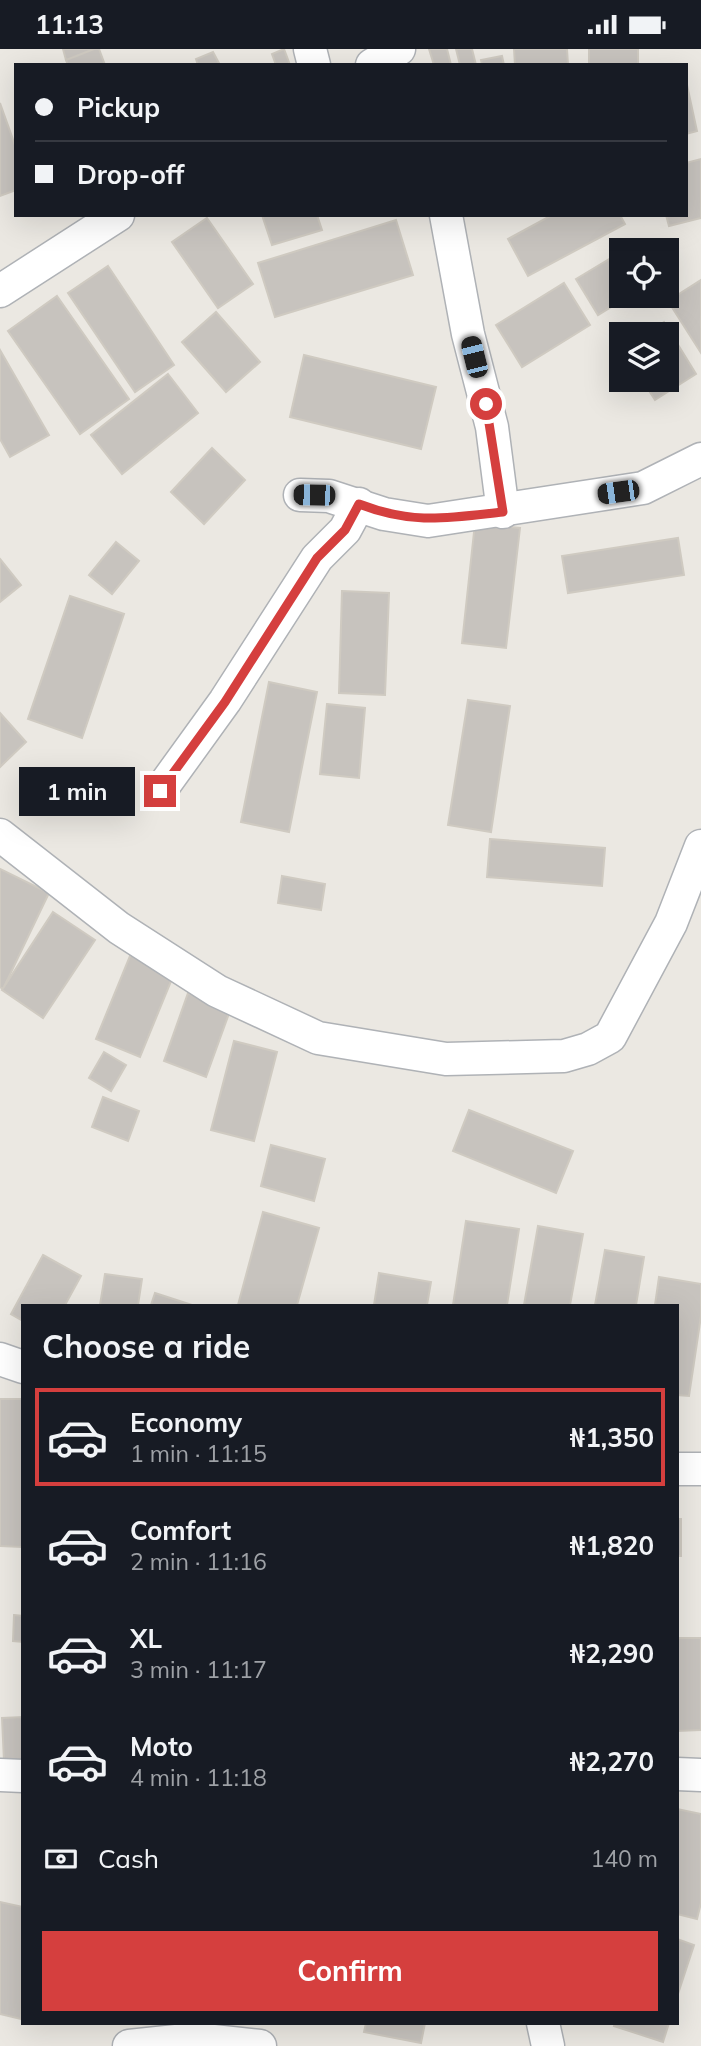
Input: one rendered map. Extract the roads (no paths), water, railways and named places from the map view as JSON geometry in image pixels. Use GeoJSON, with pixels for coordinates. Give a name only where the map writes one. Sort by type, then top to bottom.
{"type":"FeatureCollection","features":[{"type":"Feature","properties":{"kind":"street"},"geometry":{"type":"LineString","coordinates":[[375,63],[398,49]]}},
{"type":"Feature","properties":{"kind":"street"},"geometry":{"type":"LineString","coordinates":[[0,291],[115,217]]}},
{"type":"Feature","properties":{"kind":"street"},"geometry":{"type":"LineString","coordinates":[[446,217],[468,334],[492,427],[503,512]]}},
{"type":"Feature","properties":{"kind":"street"},"geometry":{"type":"LineString","coordinates":[[300,495],[329,496],[384,514],[428,521],[503,512],[541,503],[643,488],[701,459]]}},
{"type":"Feature","properties":{"kind":"street"},"geometry":{"type":"LineString","coordinates":[[160,791],[225,702],[317,558],[345,530],[359,504]]}},
{"type":"Feature","properties":{"kind":"street"},"geometry":{"type":"LineString","coordinates":[[0,835],[119,928],[217,991],[318,1038],[446,1059],[564,1056],[588,1049],[610,1037],[671,923],[701,846]]}},
{"type":"Feature","properties":{"kind":"street"},"geometry":{"type":"LineString","coordinates":[[0,1359],[21,1366]]}},
{"type":"Feature","properties":{"kind":"street"},"geometry":{"type":"LineString","coordinates":[[679,1469],[701,1469]]}},
{"type":"Feature","properties":{"kind":"street"},"geometry":{"type":"LineString","coordinates":[[679,1774],[701,1775]]}},
{"type":"Feature","properties":{"kind":"street"},"geometry":{"type":"LineString","coordinates":[[0,1775],[21,1776]]}},
{"type":"Feature","properties":{"kind":"street"},"geometry":{"type":"LineString","coordinates":[[543,2025],[548,2046]]}},
{"type":"Feature","properties":{"kind":"street"},"geometry":{"type":"LineString","coordinates":[[129,2046],[195,2039],[260,2046]]}}]}
